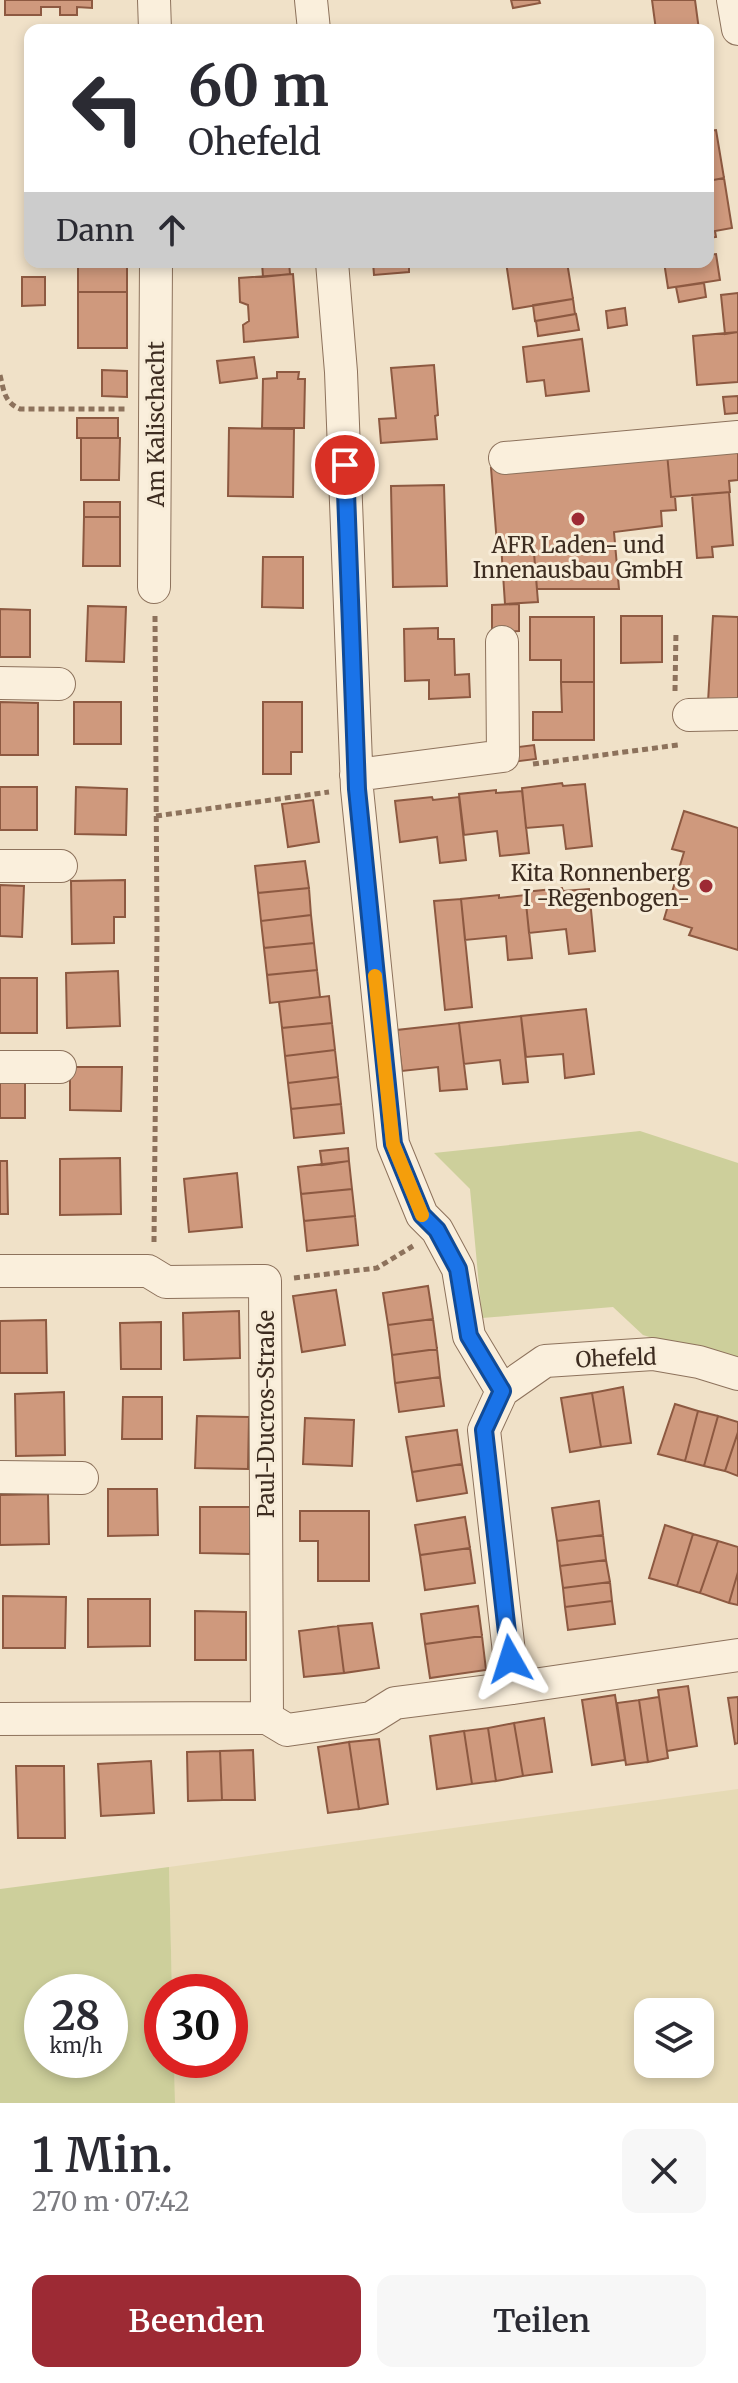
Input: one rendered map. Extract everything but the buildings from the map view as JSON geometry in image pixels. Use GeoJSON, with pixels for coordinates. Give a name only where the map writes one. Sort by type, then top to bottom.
{"type":"FeatureCollection","features":[{"type":"Feature","properties":{"kind":"street"},"geometry":{"type":"LineString","coordinates":[[154,0],[155,24]]}},
{"type":"Feature","properties":{"kind":"street"},"geometry":{"type":"LineString","coordinates":[[311,0],[313,24]]}},
{"type":"Feature","properties":{"kind":"street"},"geometry":{"type":"LineString","coordinates":[[733,0],[738,29]]}},
{"type":"Feature","properties":{"kind":"street","name":"Am Kalischacht"},"geometry":{"type":"LineString","coordinates":[[154,587],[156,268]]}},
{"type":"Feature","properties":{"kind":"street"},"geometry":{"type":"LineString","coordinates":[[332,268],[341,372],[356,782],[393,1144],[422,1215],[437,1230],[458,1269],[469,1336],[502,1391],[484,1430],[513,1688]]}},
{"type":"Feature","properties":{"kind":"street"},"geometry":{"type":"LineString","coordinates":[[505,458],[738,437]]}},
{"type":"Feature","properties":{"kind":"street"},"geometry":{"type":"LineString","coordinates":[[356,782],[503,756],[502,642]]}},
{"type":"Feature","properties":{"kind":"street"},"geometry":{"type":"LineString","coordinates":[[0,683],[59,684]]}},
{"type":"Feature","properties":{"kind":"street"},"geometry":{"type":"LineString","coordinates":[[690,729],[738,714]]}},
{"type":"Feature","properties":{"kind":"street"},"geometry":{"type":"LineString","coordinates":[[0,866],[61,866]]}},
{"type":"Feature","properties":{"kind":"street"},"geometry":{"type":"LineString","coordinates":[[0,1067],[60,1067]]}},
{"type":"Feature","properties":{"kind":"street","name":"Paul-Ducros-Straße"},"geometry":{"type":"LineString","coordinates":[[0,1271],[148,1271],[166,1282],[265,1281],[267,1718]]}},
{"type":"Feature","properties":{"kind":"street","name":"Ohefeld"},"geometry":{"type":"LineString","coordinates":[[502,1391],[545,1361],[653,1354],[699,1362],[738,1374]]}},
{"type":"Feature","properties":{"kind":"street"},"geometry":{"type":"LineString","coordinates":[[0,1477],[82,1478]]}},
{"type":"Feature","properties":{"kind":"street"},"geometry":{"type":"LineString","coordinates":[[0,1719],[267,1718],[287,1730],[371,1718],[395,1703],[738,1655]]}},
{"type":"Feature","properties":{"kind":"path"},"geometry":{"type":"LineString","coordinates":[[0,375],[5,398],[9,404],[20,409],[157,409]]}},
{"type":"Feature","properties":{"kind":"path"},"geometry":{"type":"LineString","coordinates":[[148,1271],[154,1242],[154,587]]}},
{"type":"Feature","properties":{"kind":"path"},"geometry":{"type":"LineString","coordinates":[[676,631],[675,714],[690,729]]}},
{"type":"Feature","properties":{"kind":"path"},"geometry":{"type":"LineString","coordinates":[[521,766],[690,729]]}},
{"type":"Feature","properties":{"kind":"path"},"geometry":{"type":"LineString","coordinates":[[156,816],[356,782]]}},
{"type":"Feature","properties":{"kind":"path"},"geometry":{"type":"LineString","coordinates":[[265,1281],[377,1268],[437,1230]]}},
{"type":"Feature","properties":{"kind":"shaded area"},"geometry":{"type":"Polygon","coordinates":[[[738,1789],[738,2103],[175,2103],[174,2078],[248,2078],[248,1974],[172,1974],[169,1867],[738,1789]]]}},
{"type":"Feature","properties":{"kind":"green space"},"geometry":{"type":"Polygon","coordinates":[[[640,1131],[738,1163],[738,1365],[643,1335],[613,1307],[482,1318],[470,1189],[434,1153],[640,1131]]]}},
{"type":"Feature","properties":{"kind":"green space"},"geometry":{"type":"Polygon","coordinates":[[[169,1867],[172,1974],[144,1974],[144,2078],[174,2078],[175,2103],[0,2103],[0,1889],[169,1867]]]}},
{"type":"Feature","properties":{"kind":"slow traffic"},"geometry":{"type":"LineString","coordinates":[[375,976],[393,1144],[422,1215]]}},
{"type":"Feature","properties":{"kind":"place","name":"AFR Laden- und Innenausbau GmbH"},"geometry":{"type":"Point","coordinates":[578,519]}},
{"type":"Feature","properties":{"kind":"place","name":"Kita Ronnenberg I -Regenbogen-"},"geometry":{"type":"Point","coordinates":[706,886]}},
{"type":"Feature","properties":{"kind":"route"},"geometry":{"type":"LineString","coordinates":[[345,465],[357,789],[393,1144],[422,1215],[437,1230],[458,1269],[469,1336],[502,1391],[484,1430],[510,1659]]}}]}
